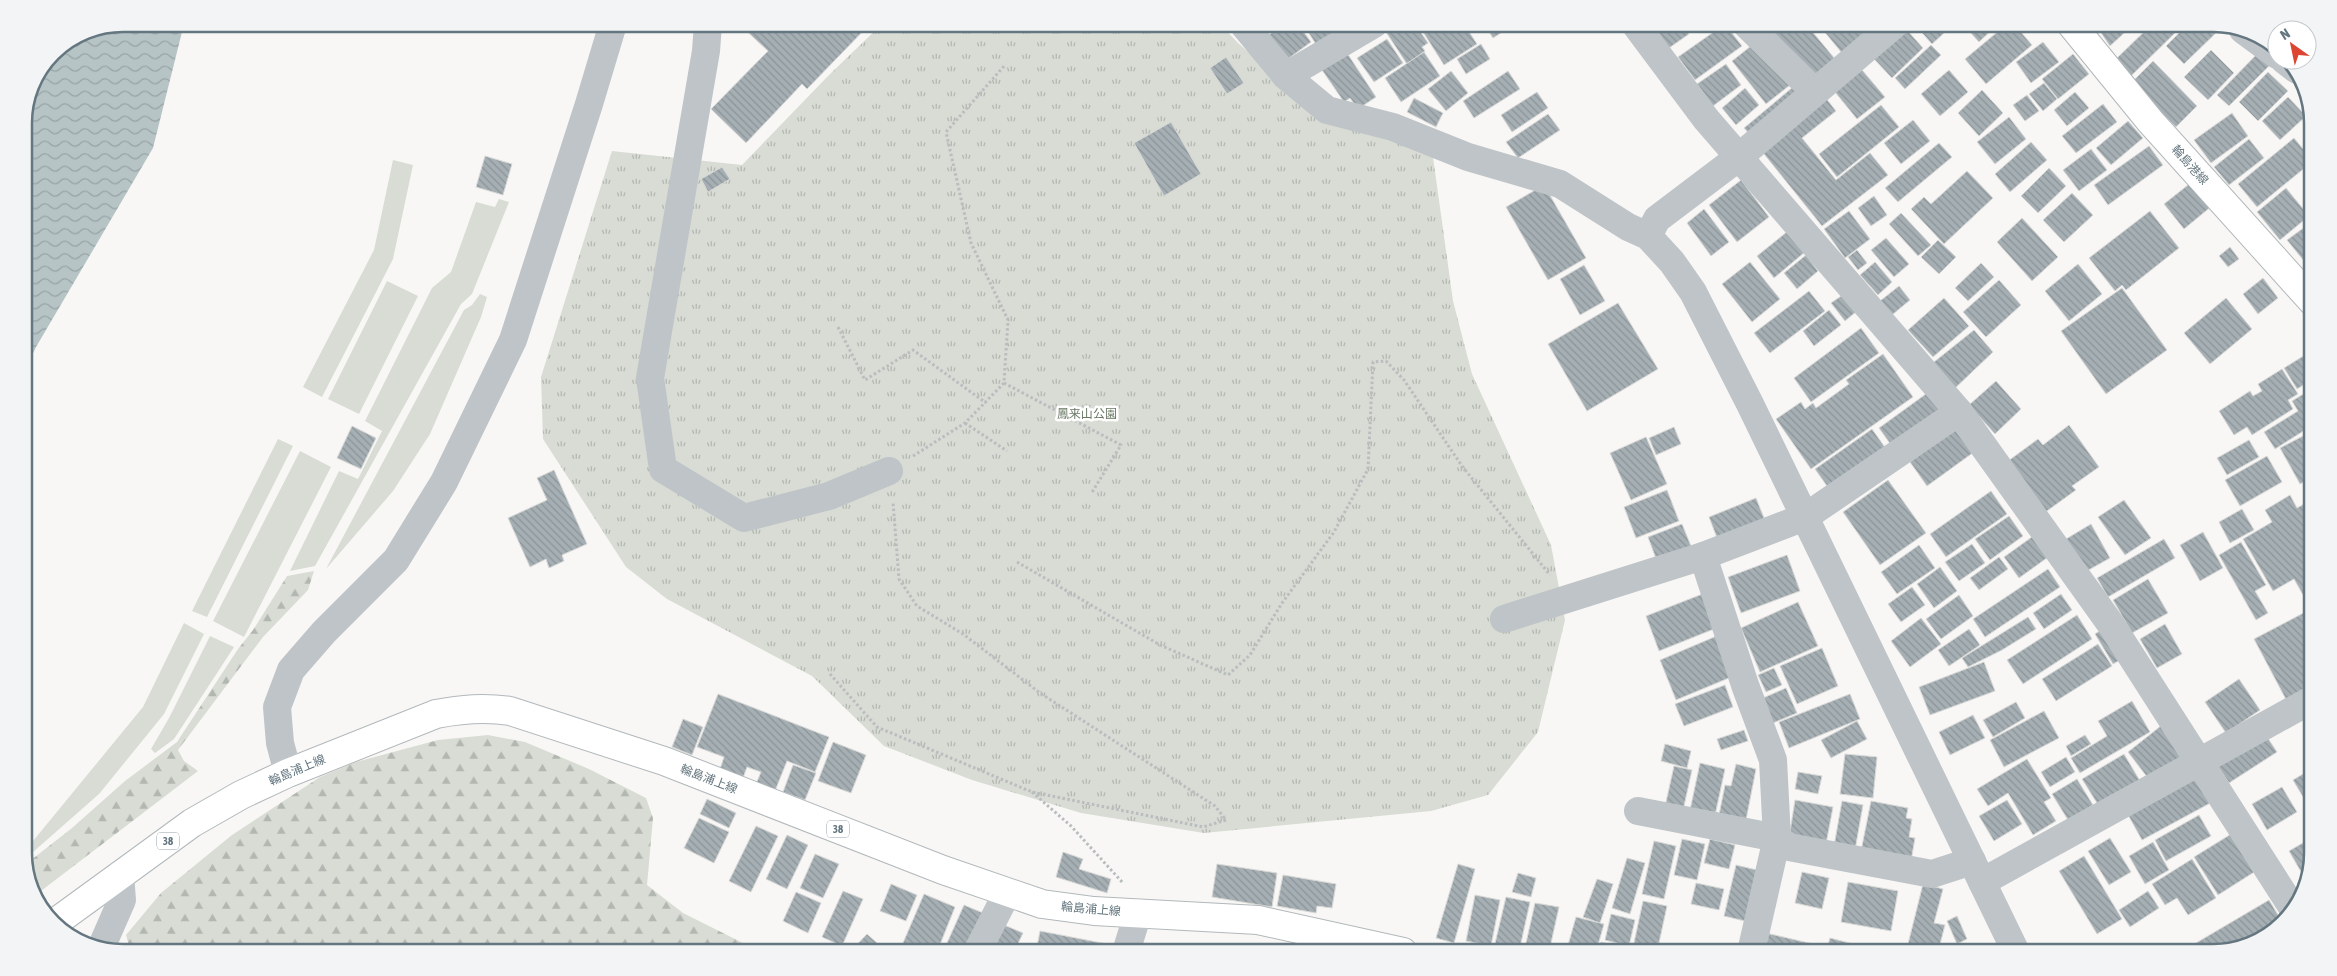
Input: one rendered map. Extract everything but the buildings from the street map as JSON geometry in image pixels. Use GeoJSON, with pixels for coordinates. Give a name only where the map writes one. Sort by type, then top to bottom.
{"type":"FeatureCollection","features":[{"type":"Feature","properties":{"kind":"main road","name":"輪島港線"},"geometry":{"type":"LineString","coordinates":[[2078,32],[2150,121],[2304,292]]}},
{"type":"Feature","properties":{"kind":"main road","name":"輪島浦上線"},"geometry":{"type":"LineString","coordinates":[[61,918],[192,824],[241,795],[288,773],[436,714],[462,709],[488,708],[510,711],[664,761],[1007,893],[1042,904],[1094,912],[1138,912],[1258,920],[1350,944]]}},
{"type":"Feature","properties":{"kind":"street"},"geometry":{"type":"LineString","coordinates":[[1250,32],[1286,76],[1327,110],[1392,127],[1468,158],[1560,184],[1628,227],[1648,236],[1672,262],[1693,292],[1805,517],[2012,944]]}},
{"type":"Feature","properties":{"kind":"street"},"geometry":{"type":"LineString","coordinates":[[1286,76],[1354,32]]}},
{"type":"Feature","properties":{"kind":"street"},"geometry":{"type":"LineString","coordinates":[[1641,32],[1706,119],[1959,412],[2112,626],[2201,762],[2289,903]]}},
{"type":"Feature","properties":{"kind":"street"},"geometry":{"type":"LineString","coordinates":[[1754,32],[1814,90]]}},
{"type":"Feature","properties":{"kind":"street"},"geometry":{"type":"LineString","coordinates":[[1648,236],[1657,219],[1739,157],[1814,90],[1885,32]]}},
{"type":"Feature","properties":{"kind":"street"},"geometry":{"type":"LineString","coordinates":[[288,773],[280,743],[277,707],[291,670],[324,632],[396,560],[444,482],[513,340],[610,33]]}},
{"type":"Feature","properties":{"kind":"street"},"geometry":{"type":"LineString","coordinates":[[707,33],[706,51],[650,378],[663,469],[744,518],[829,496],[890,471]]}},
{"type":"Feature","properties":{"kind":"street"},"geometry":{"type":"LineString","coordinates":[[1504,619],[1702,556],[1805,517],[1959,412]]}},
{"type":"Feature","properties":{"kind":"street"},"geometry":{"type":"LineString","coordinates":[[1702,556],[1744,685],[1773,760],[1777,838],[1753,944]]}},
{"type":"Feature","properties":{"kind":"street"},"geometry":{"type":"LineString","coordinates":[[1638,810],[1777,838],[1789,847],[1932,874],[1977,872],[2201,762],[2304,704]]}},
{"type":"Feature","properties":{"kind":"street"},"geometry":{"type":"LineString","coordinates":[[104,941],[122,900],[120,875]]}},
{"type":"Feature","properties":{"kind":"street"},"geometry":{"type":"LineString","coordinates":[[981,944],[1007,893]]}},
{"type":"Feature","properties":{"kind":"street"},"geometry":{"type":"LineString","coordinates":[[1128,944],[1138,912]]}},
{"type":"Feature","properties":{"kind":"path"},"geometry":{"type":"LineString","coordinates":[[830,674],[877,727],[1032,792],[1203,827],[1226,820],[1215,806],[1040,693],[963,634],[916,606],[899,579],[890,471],[965,423],[1004,384],[1008,320],[972,243],[946,132],[1004,65]]}},
{"type":"Feature","properties":{"kind":"path"},"geometry":{"type":"LineString","coordinates":[[838,327],[864,380],[913,350],[986,403]]}},
{"type":"Feature","properties":{"kind":"path"},"geometry":{"type":"LineString","coordinates":[[1017,562],[1160,645],[1228,675],[1250,656],[1282,603],[1334,532],[1368,469],[1373,362],[1386,361],[1404,380],[1462,466],[1569,599]]}},
{"type":"Feature","properties":{"kind":"path"},"geometry":{"type":"LineString","coordinates":[[1004,384],[1121,445],[1091,494]]}},
{"type":"Feature","properties":{"kind":"path"},"geometry":{"type":"LineString","coordinates":[[965,423],[1007,451]]}},
{"type":"Feature","properties":{"kind":"path"},"geometry":{"type":"LineString","coordinates":[[1032,792],[1071,826],[1121,879],[1138,912]]}},
{"type":"Feature","properties":{"kind":"green space","name":"鳳来山公園"},"geometry":{"type":"Polygon","coordinates":[[[1228,32],[1323,117],[1432,150],[1453,301],[1472,374],[1551,545],[1565,620],[1538,732],[1488,795],[1431,811],[1204,833],[1081,813],[972,780],[884,746],[812,676],[667,599],[626,567],[543,439],[541,377],[612,151],[742,165],[873,33],[1228,32]]]}},
{"type":"Feature","properties":{"kind":"green space"},"geometry":{"type":"Polygon","coordinates":[[[393,160],[413,165],[393,259],[322,397],[303,387],[374,250],[393,160]]]}},
{"type":"Feature","properties":{"kind":"green space"},"geometry":{"type":"Polygon","coordinates":[[[499,199],[509,202],[472,294],[461,304],[315,566],[290,571],[339,471],[358,479],[382,431],[365,421],[432,288],[451,272],[476,202],[495,207],[499,199]]]}},
{"type":"Feature","properties":{"kind":"green space"},"geometry":{"type":"Polygon","coordinates":[[[387,281],[418,296],[359,414],[328,399],[387,281]]]}},
{"type":"Feature","properties":{"kind":"green space"},"geometry":{"type":"Polygon","coordinates":[[[480,294],[487,297],[481,317],[430,434],[393,491],[326,569],[464,310],[472,305],[480,294]]]}},
{"type":"Feature","properties":{"kind":"green space"},"geometry":{"type":"Polygon","coordinates":[[[278,439],[293,446],[207,617],[192,611],[278,439]]]}},
{"type":"Feature","properties":{"kind":"green space"},"geometry":{"type":"Polygon","coordinates":[[[300,451],[331,467],[244,637],[213,621],[300,451]]]}},
{"type":"Feature","properties":{"kind":"green space"},"geometry":{"type":"Polygon","coordinates":[[[314,571],[308,590],[263,637],[178,750],[184,761],[198,771],[41,891],[34,870],[33,858],[72,828],[125,781],[177,742],[287,576],[314,571]]]}},
{"type":"Feature","properties":{"kind":"green space"},"geometry":{"type":"Polygon","coordinates":[[[184,623],[204,634],[164,714],[99,794],[33,852],[33,841],[143,707],[184,623]]]}},
{"type":"Feature","properties":{"kind":"green space"},"geometry":{"type":"Polygon","coordinates":[[[210,636],[234,647],[174,739],[155,753],[151,749],[169,718],[210,636]]]}},
{"type":"Feature","properties":{"kind":"green space"},"geometry":{"type":"Polygon","coordinates":[[[488,735],[525,742],[589,769],[646,798],[653,818],[647,885],[683,913],[745,944],[129,944],[126,935],[161,893],[232,835],[320,777],[356,762],[438,740],[488,735]]]}},
{"type":"Feature","properties":{"kind":"water"},"geometry":{"type":"Polygon","coordinates":[[[118,33],[182,33],[153,148],[33,354],[33,112],[39,89],[51,68],[64,55],[89,39],[118,33]]]}}]}
